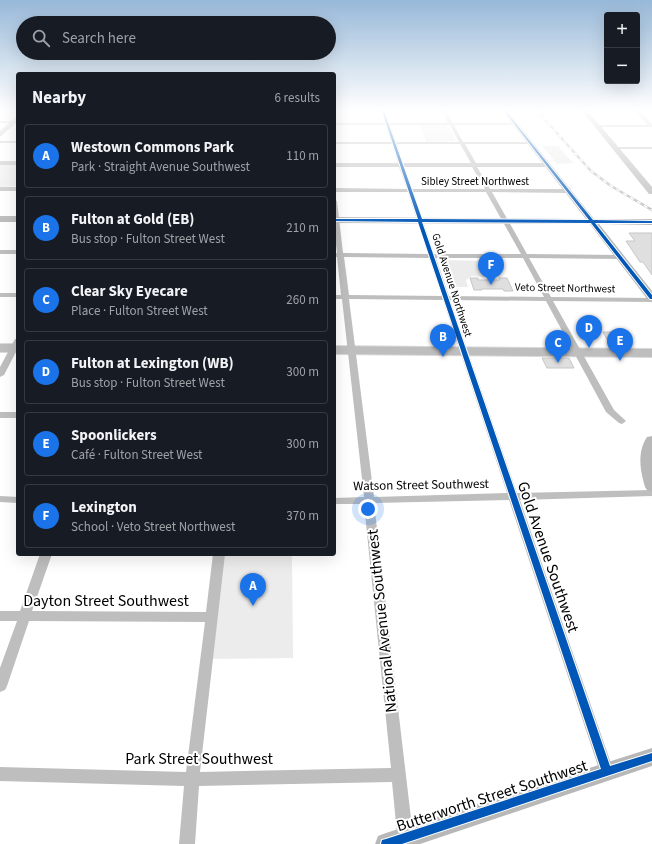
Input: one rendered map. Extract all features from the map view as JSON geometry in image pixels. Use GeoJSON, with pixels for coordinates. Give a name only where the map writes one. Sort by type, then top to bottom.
{"type":"FeatureCollection","features":[{"type":"Feature","properties":{"kind":"main road"},"geometry":{"type":"LineString","coordinates":[[0,348],[16,346]]}},
{"type":"Feature","properties":{"kind":"main road"},"geometry":{"type":"LineString","coordinates":[[336,350],[652,353]]}},
{"type":"Feature","properties":{"kind":"street","name":"Gold Avenue Northwest"},"geometry":{"type":"LineString","coordinates":[[396,150],[421,221],[464,352]]}},
{"type":"Feature","properties":{"kind":"street"},"geometry":{"type":"LineString","coordinates":[[465,150],[610,412],[622,421]]}},
{"type":"Feature","properties":{"kind":"street"},"geometry":{"type":"LineString","coordinates":[[535,150],[652,299]]}},
{"type":"Feature","properties":{"kind":"street"},"geometry":{"type":"LineString","coordinates":[[618,150],[652,192]]}},
{"type":"Feature","properties":{"kind":"street"},"geometry":{"type":"LineString","coordinates":[[0,163],[16,164]]}},
{"type":"Feature","properties":{"kind":"street"},"geometry":{"type":"LineString","coordinates":[[336,164],[547,165]]}},
{"type":"Feature","properties":{"kind":"street"},"geometry":{"type":"LineString","coordinates":[[0,189],[16,189]]}},
{"type":"Feature","properties":{"kind":"street","name":"Sibley Street Northwest"},"geometry":{"type":"LineString","coordinates":[[336,190],[568,191]]}},
{"type":"Feature","properties":{"kind":"street"},"geometry":{"type":"LineString","coordinates":[[0,219],[16,219]]}},
{"type":"Feature","properties":{"kind":"street"},"geometry":{"type":"LineString","coordinates":[[336,220],[652,222]]}},
{"type":"Feature","properties":{"kind":"street","name":"National Avenue Southwest"},"geometry":{"type":"LineString","coordinates":[[336,238],[337,255],[346,298],[399,775],[399,842]]}},
{"type":"Feature","properties":{"kind":"street"},"geometry":{"type":"LineString","coordinates":[[0,252],[16,252]]}},
{"type":"Feature","properties":{"kind":"street"},"geometry":{"type":"LineString","coordinates":[[337,255],[619,257]]}},
{"type":"Feature","properties":{"kind":"street"},"geometry":{"type":"LineString","coordinates":[[0,295],[16,295]]}},
{"type":"Feature","properties":{"kind":"street","name":"Veto Street Northwest"},"geometry":{"type":"LineString","coordinates":[[336,297],[652,299]]}},
{"type":"Feature","properties":{"kind":"street"},"geometry":{"type":"LineString","coordinates":[[0,375],[16,348]]}},
{"type":"Feature","properties":{"kind":"street","name":"Gold Avenue Southwest"},"geometry":{"type":"LineString","coordinates":[[464,352],[607,772]]}},
{"type":"Feature","properties":{"kind":"street"},"geometry":{"type":"LineString","coordinates":[[0,415],[16,415]]}},
{"type":"Feature","properties":{"kind":"street"},"geometry":{"type":"LineString","coordinates":[[652,440],[648,448],[648,468],[652,487]]}},
{"type":"Feature","properties":{"kind":"street","name":"Watson Street Southwest"},"geometry":{"type":"LineString","coordinates":[[336,501],[514,498],[652,493]]}},
{"type":"Feature","properties":{"kind":"street"},"geometry":{"type":"LineString","coordinates":[[0,499],[16,500]]}},
{"type":"Feature","properties":{"kind":"street"},"geometry":{"type":"LineString","coordinates":[[0,686],[45,556]]}},
{"type":"Feature","properties":{"kind":"street"},"geometry":{"type":"LineString","coordinates":[[187,844],[192,779],[212,617],[218,556]]}},
{"type":"Feature","properties":{"kind":"street","name":"Dayton Street Southwest"},"geometry":{"type":"LineString","coordinates":[[0,616],[212,617]]}},
{"type":"Feature","properties":{"kind":"street","name":"Butterworth Street Southwest"},"geometry":{"type":"LineString","coordinates":[[399,842],[652,757]]}},
{"type":"Feature","properties":{"kind":"street","name":"Park Street Southwest"},"geometry":{"type":"LineString","coordinates":[[0,774],[192,779],[399,775]]}},
{"type":"Feature","properties":{"kind":"shaded area"},"geometry":{"type":"Polygon","coordinates":[[[546,150],[562,150],[573,163],[557,164],[546,150]]]}},
{"type":"Feature","properties":{"kind":"shaded area"},"geometry":{"type":"Polygon","coordinates":[[[0,164],[16,164],[16,186],[0,187],[0,164]]]}},
{"type":"Feature","properties":{"kind":"shaded area"},"geometry":{"type":"Polygon","coordinates":[[[442,260],[481,261],[486,277],[472,276],[466,280],[468,287],[452,287],[442,260]]]}},
{"type":"Feature","properties":{"kind":"shaded area"},"geometry":{"type":"Polygon","coordinates":[[[218,556],[292,556],[293,658],[207,659],[218,556]]]}},
{"type":"Feature","properties":{"kind":"building"},"geometry":{"type":"Polygon","coordinates":[[[629,233],[652,233],[652,275],[643,262],[640,262],[626,241],[635,241],[629,233]]]}},
{"type":"Feature","properties":{"kind":"building"},"geometry":{"type":"Polygon","coordinates":[[[470,278],[478,278],[478,280],[500,280],[499,278],[507,278],[513,291],[504,291],[503,289],[474,290],[470,278]]]}},
{"type":"Feature","properties":{"kind":"building"},"geometry":{"type":"Polygon","coordinates":[[[603,332],[615,332],[620,340],[608,341],[603,332]]]}},
{"type":"Feature","properties":{"kind":"building"},"geometry":{"type":"Polygon","coordinates":[[[542,358],[569,358],[574,368],[547,368],[542,358]]]}},
{"type":"Feature","properties":{"kind":"railway"},"geometry":{"type":"LineString","coordinates":[[572,150],[591,171],[611,186],[652,210]]}},
{"type":"Feature","properties":{"kind":"cycle path"},"geometry":{"type":"LineString","coordinates":[[396,150],[607,772]]}},
{"type":"Feature","properties":{"kind":"cycle path"},"geometry":{"type":"LineString","coordinates":[[536,150],[652,298]]}},
{"type":"Feature","properties":{"kind":"cycle path"},"geometry":{"type":"LineString","coordinates":[[336,220],[652,222]]}},
{"type":"Feature","properties":{"kind":"cycle path"},"geometry":{"type":"LineString","coordinates":[[386,844],[652,757]]}},
{"type":"Feature","properties":{"kind":"place","name":"Lexington"},"geometry":{"type":"Point","coordinates":[491,285]}},
{"type":"Feature","properties":{"kind":"place","name":"Fulton at Lexington (WB)"},"geometry":{"type":"Point","coordinates":[589,348]}},
{"type":"Feature","properties":{"kind":"place","name":"Fulton at Gold (EB)"},"geometry":{"type":"Point","coordinates":[443,357]}},
{"type":"Feature","properties":{"kind":"place","name":"Spoonlickers"},"geometry":{"type":"Point","coordinates":[620,361]}},
{"type":"Feature","properties":{"kind":"place","name":"Clear Sky Eyecare"},"geometry":{"type":"Point","coordinates":[558,363]}},
{"type":"Feature","properties":{"kind":"place","name":"Westown Commons Park"},"geometry":{"type":"Point","coordinates":[253,606]}}]}
